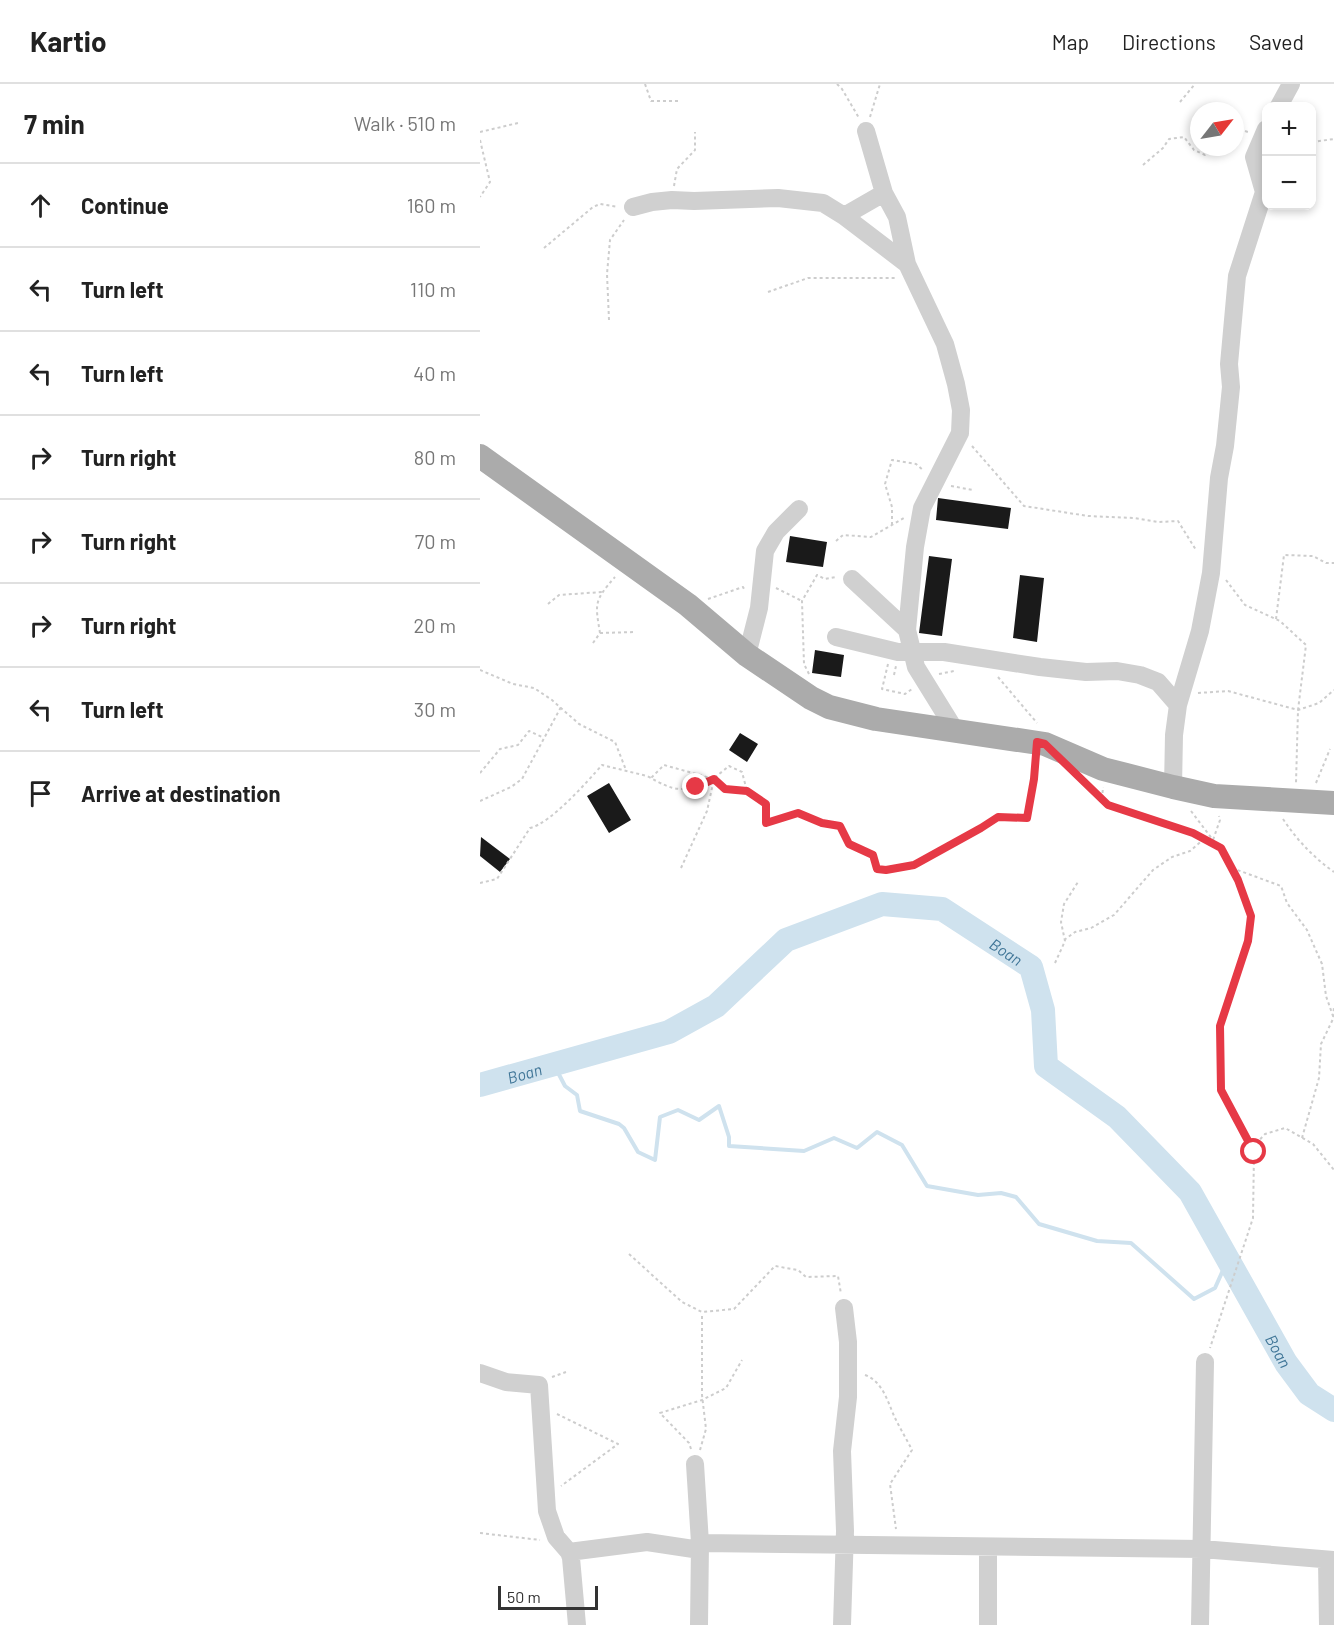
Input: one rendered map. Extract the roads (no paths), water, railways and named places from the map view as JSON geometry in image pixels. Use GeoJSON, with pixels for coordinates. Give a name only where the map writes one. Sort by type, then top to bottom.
{"type":"FeatureCollection","features":[{"type":"Feature","properties":{"kind":"main road"},"geometry":{"type":"LineString","coordinates":[[480,456],[688,605],[747,655],[811,698],[829,707],[876,719],[1037,742],[1103,769],[1214,796],[1305,800]]}},
{"type":"Feature","properties":{"kind":"street"},"geometry":{"type":"LineString","coordinates":[[1281,102],[1291,84]]}},
{"type":"Feature","properties":{"kind":"street"},"geometry":{"type":"LineString","coordinates":[[866,131],[884,193],[897,217],[911,271],[945,344],[961,410],[960,433],[922,508],[915,547],[908,630],[912,652],[922,677],[955,730]]}},
{"type":"Feature","properties":{"kind":"street"},"geometry":{"type":"LineString","coordinates":[[1173,787],[1174,735],[1178,705],[1200,631],[1211,573],[1231,387],[1230,364],[1237,276],[1264,192],[1254,157],[1262,138]]}},
{"type":"Feature","properties":{"kind":"street"},"geometry":{"type":"LineString","coordinates":[[844,216],[884,193]]}},
{"type":"Feature","properties":{"kind":"street"},"geometry":{"type":"LineString","coordinates":[[633,207],[672,200],[778,198],[824,203],[844,216],[911,271]]}},
{"type":"Feature","properties":{"kind":"street"},"geometry":{"type":"LineString","coordinates":[[747,655],[759,608],[765,551],[782,525],[799,509]]}},
{"type":"Feature","properties":{"kind":"street"},"geometry":{"type":"LineString","coordinates":[[852,579],[908,630]]}},
{"type":"Feature","properties":{"kind":"street"},"geometry":{"type":"LineString","coordinates":[[836,637],[891,650],[944,652],[1040,667],[1086,672],[1117,671],[1140,675],[1158,682],[1178,705]]}},
{"type":"Feature","properties":{"kind":"street"},"geometry":{"type":"LineString","coordinates":[[842,1625],[844,1546],[842,1451],[848,1397],[848,1342],[844,1308]]}},
{"type":"Feature","properties":{"kind":"street"},"geometry":{"type":"LineString","coordinates":[[1200,1625],[1205,1362]]}},
{"type":"Feature","properties":{"kind":"street"},"geometry":{"type":"LineString","coordinates":[[480,1373],[506,1382],[539,1385],[547,1512],[556,1537],[569,1552],[577,1625]]}},
{"type":"Feature","properties":{"kind":"street"},"geometry":{"type":"LineString","coordinates":[[695,1464],[700,1546],[699,1625]]}},
{"type":"Feature","properties":{"kind":"street"},"geometry":{"type":"LineString","coordinates":[[569,1552],[646,1542],[700,1546],[1202,1550],[1330,1560],[1328,1625]]}},
{"type":"Feature","properties":{"kind":"street"},"geometry":{"type":"LineString","coordinates":[[988,1547],[988,1625]]}},
{"type":"Feature","properties":{"kind":"waterway","name":"Boan"},"geometry":{"type":"LineString","coordinates":[[480,1085],[669,1032],[716,1006],[786,940],[882,904],[942,909],[1031,967],[1043,1010],[1046,1066],[1117,1117],[1190,1192],[1286,1363],[1309,1394],[1334,1410]]}},
{"type":"Feature","properties":{"kind":"waterway"},"geometry":{"type":"LineString","coordinates":[[554,1065],[565,1086],[577,1095],[580,1111],[619,1124],[624,1128],[638,1152],[655,1160],[660,1117],[678,1110],[699,1120],[719,1106],[729,1137],[729,1146],[804,1151],[834,1138],[857,1148],[877,1132],[902,1145],[927,1186],[978,1195],[1001,1193],[1016,1197],[1039,1224],[1097,1241],[1131,1243],[1194,1299],[1215,1288],[1228,1259]]}}]}
